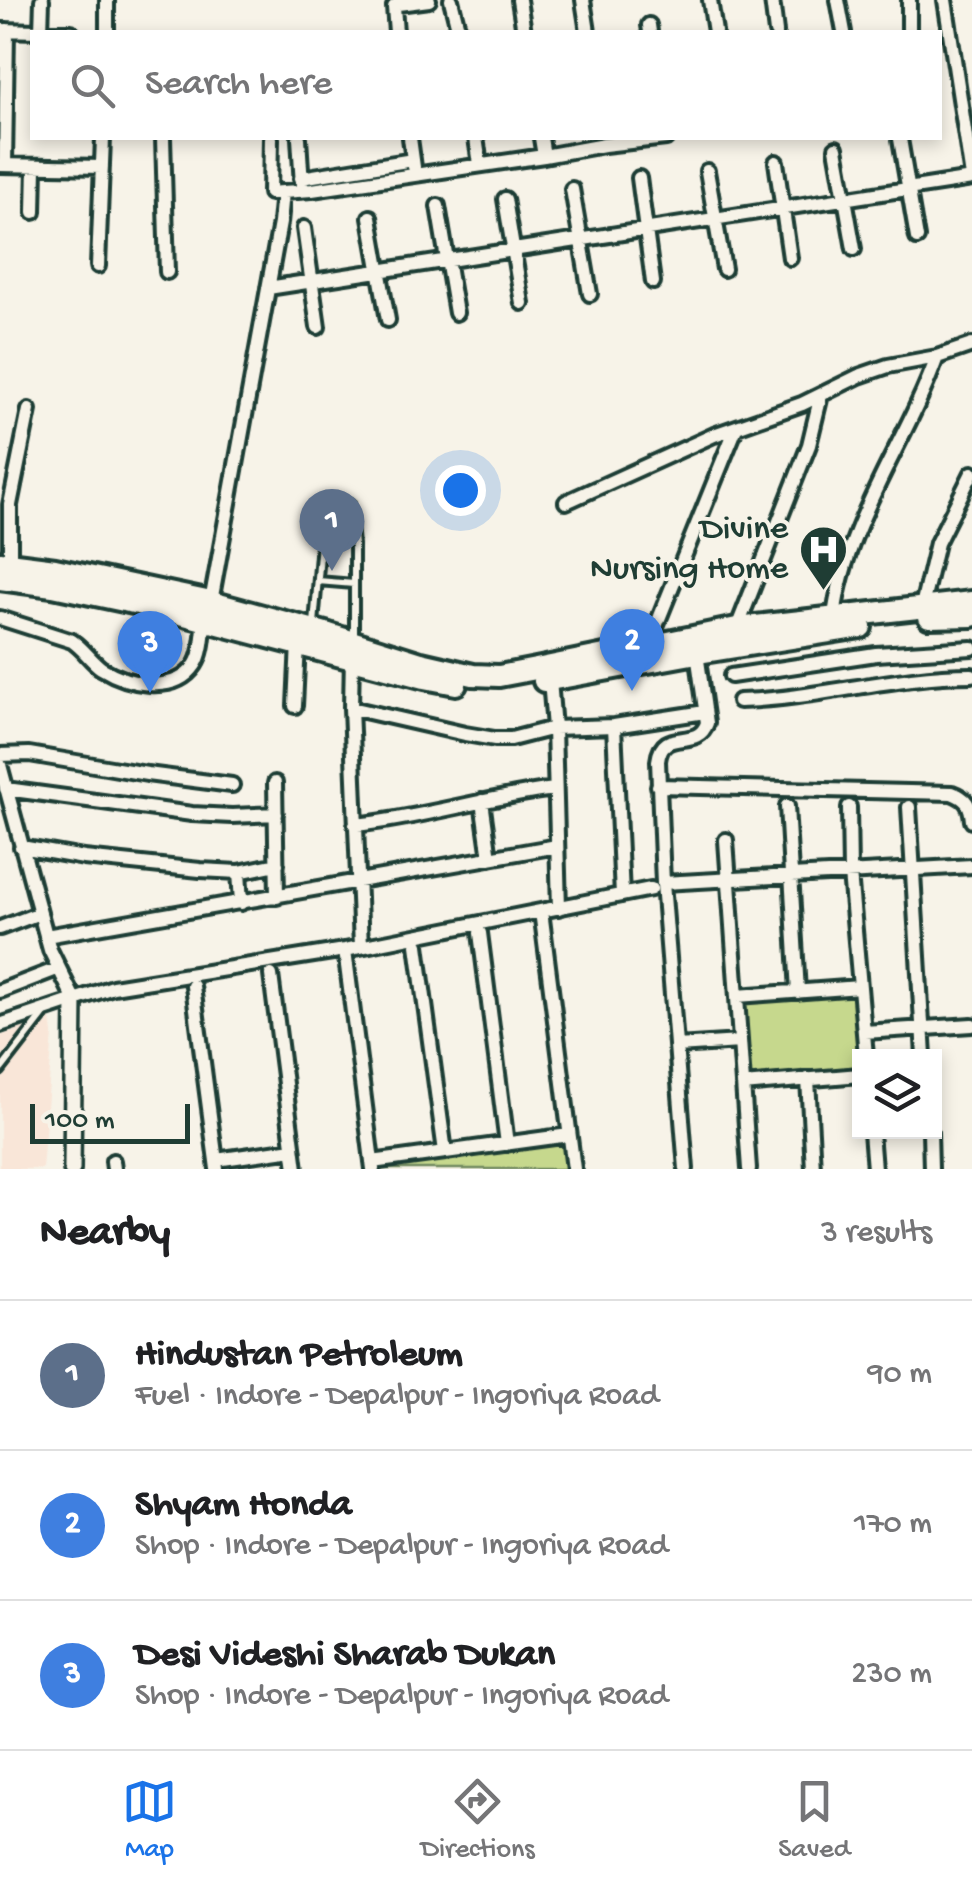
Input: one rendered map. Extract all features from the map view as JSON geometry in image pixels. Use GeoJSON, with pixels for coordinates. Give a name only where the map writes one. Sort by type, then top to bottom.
{"type":"FeatureCollection","features":[{"type":"Feature","properties":{"kind":"main road"},"geometry":{"type":"LineString","coordinates":[[3,568],[53,586],[208,611],[353,649],[473,675],[499,676],[737,628],[972,602]]}},
{"type":"Feature","properties":{"kind":"main road"},"geometry":{"type":"LineString","coordinates":[[353,649],[425,678],[472,688],[498,688],[920,617],[972,616]]}},
{"type":"Feature","properties":{"kind":"street"},"geometry":{"type":"LineString","coordinates":[[41,30],[42,0]]}},
{"type":"Feature","properties":{"kind":"street"},"geometry":{"type":"LineString","coordinates":[[107,0],[107,30]]}},
{"type":"Feature","properties":{"kind":"street"},"geometry":{"type":"LineString","coordinates":[[396,30],[394,7],[429,0]]}},
{"type":"Feature","properties":{"kind":"street"},"geometry":{"type":"LineString","coordinates":[[452,0],[459,30]]}},
{"type":"Feature","properties":{"kind":"street"},"geometry":{"type":"LineString","coordinates":[[519,0],[524,30]]}},
{"type":"Feature","properties":{"kind":"street"},"geometry":{"type":"LineString","coordinates":[[583,0],[588,30]]}},
{"type":"Feature","properties":{"kind":"street"},"geometry":{"type":"LineString","coordinates":[[710,0],[715,30]]}},
{"type":"Feature","properties":{"kind":"street"},"geometry":{"type":"LineString","coordinates":[[772,0],[776,30]]}},
{"type":"Feature","properties":{"kind":"street"},"geometry":{"type":"LineString","coordinates":[[838,0],[844,30]]}},
{"type":"Feature","properties":{"kind":"street"},"geometry":{"type":"LineString","coordinates":[[908,0],[909,30]]}},
{"type":"Feature","properties":{"kind":"street"},"geometry":{"type":"LineString","coordinates":[[268,288],[972,178],[945,0]]}},
{"type":"Feature","properties":{"kind":"street"},"geometry":{"type":"LineString","coordinates":[[30,31],[3,30],[3,165],[102,168]]}},
{"type":"Feature","properties":{"kind":"street"},"geometry":{"type":"LineString","coordinates":[[98,266],[103,140]]}},
{"type":"Feature","properties":{"kind":"street"},"geometry":{"type":"LineString","coordinates":[[164,140],[167,272]]}},
{"type":"Feature","properties":{"kind":"street"},"geometry":{"type":"LineString","coordinates":[[271,140],[270,193],[414,167],[544,156],[604,141]]}},
{"type":"Feature","properties":{"kind":"street"},"geometry":{"type":"LineString","coordinates":[[299,140],[302,185]]}},
{"type":"Feature","properties":{"kind":"street"},"geometry":{"type":"LineString","coordinates":[[410,140],[414,167]]}},
{"type":"Feature","properties":{"kind":"street"},"geometry":{"type":"LineString","coordinates":[[476,140],[480,164]]}},
{"type":"Feature","properties":{"kind":"street"},"geometry":{"type":"LineString","coordinates":[[541,140],[544,156]]}},
{"type":"Feature","properties":{"kind":"street"},"geometry":{"type":"LineString","coordinates":[[900,140],[916,238]]}},
{"type":"Feature","properties":{"kind":"street"},"geometry":{"type":"LineString","coordinates":[[836,148],[854,249]]}},
{"type":"Feature","properties":{"kind":"street"},"geometry":{"type":"LineString","coordinates":[[776,162],[790,258]]}},
{"type":"Feature","properties":{"kind":"street"},"geometry":{"type":"LineString","coordinates":[[34,212],[35,166]]}},
{"type":"Feature","properties":{"kind":"street"},"geometry":{"type":"LineString","coordinates":[[706,171],[724,269]]}},
{"type":"Feature","properties":{"kind":"street"},"geometry":{"type":"LineString","coordinates":[[639,178],[654,282]]}},
{"type":"Feature","properties":{"kind":"street"},"geometry":{"type":"LineString","coordinates":[[572,189],[590,294]]}},
{"type":"Feature","properties":{"kind":"street"},"geometry":{"type":"LineString","coordinates":[[0,618],[72,641],[106,670],[147,684],[172,680],[194,666],[208,611],[283,192]]}},
{"type":"Feature","properties":{"kind":"street"},"geometry":{"type":"LineString","coordinates":[[505,200],[522,304]]}},
{"type":"Feature","properties":{"kind":"street"},"geometry":{"type":"LineString","coordinates":[[438,206],[456,312]]}},
{"type":"Feature","properties":{"kind":"street"},"geometry":{"type":"LineString","coordinates":[[370,217],[388,320]]}},
{"type":"Feature","properties":{"kind":"street"},"geometry":{"type":"LineString","coordinates":[[304,228],[318,328]]}},
{"type":"Feature","properties":{"kind":"street"},"geometry":{"type":"LineString","coordinates":[[566,502],[859,376],[972,345]]}},
{"type":"Feature","properties":{"kind":"street"},"geometry":{"type":"LineString","coordinates":[[834,618],[837,589],[862,521],[938,356]]}},
{"type":"Feature","properties":{"kind":"street"},"geometry":{"type":"LineString","coordinates":[[737,628],[809,445],[822,395]]}},
{"type":"Feature","properties":{"kind":"street"},"geometry":{"type":"LineString","coordinates":[[3,568],[10,506],[6,491],[29,410]]}},
{"type":"Feature","properties":{"kind":"street"},"geometry":{"type":"LineString","coordinates":[[648,646],[736,428]]}},
{"type":"Feature","properties":{"kind":"street"},"geometry":{"type":"LineString","coordinates":[[922,606],[937,544],[972,473]]}},
{"type":"Feature","properties":{"kind":"street"},"geometry":{"type":"LineString","coordinates":[[296,706],[306,637]]}},
{"type":"Feature","properties":{"kind":"street"},"geometry":{"type":"LineString","coordinates":[[731,676],[876,654],[972,648]]}},
{"type":"Feature","properties":{"kind":"street"},"geometry":{"type":"LineString","coordinates":[[353,649],[351,708],[360,946]]}},
{"type":"Feature","properties":{"kind":"street"},"geometry":{"type":"LineString","coordinates":[[686,1169],[678,1046],[657,886],[658,786],[659,750],[663,744],[696,737],[707,723],[697,653]]}},
{"type":"Feature","properties":{"kind":"street"},"geometry":{"type":"LineString","coordinates":[[739,701],[774,700],[940,675],[972,675]]}},
{"type":"Feature","properties":{"kind":"street"},"geometry":{"type":"LineString","coordinates":[[550,680],[559,908]]}},
{"type":"Feature","properties":{"kind":"street"},"geometry":{"type":"LineString","coordinates":[[351,708],[496,739],[554,728],[614,726],[705,712]]}},
{"type":"Feature","properties":{"kind":"street"},"geometry":{"type":"LineString","coordinates":[[614,726],[622,895]]}},
{"type":"Feature","properties":{"kind":"street"},"geometry":{"type":"LineString","coordinates":[[0,754],[29,754],[232,786]]}},
{"type":"Feature","properties":{"kind":"street"},"geometry":{"type":"LineString","coordinates":[[0,766],[6,789],[6,813],[21,847],[58,969],[74,999],[72,1169]]}},
{"type":"Feature","properties":{"kind":"street"},"geometry":{"type":"LineString","coordinates":[[276,783],[277,896]]}},
{"type":"Feature","properties":{"kind":"street"},"geometry":{"type":"LineString","coordinates":[[658,786],[952,793],[969,804],[972,820]]}},
{"type":"Feature","properties":{"kind":"street"},"geometry":{"type":"LineString","coordinates":[[6,789],[192,814],[276,814]]}},
{"type":"Feature","properties":{"kind":"street"},"geometry":{"type":"LineString","coordinates":[[355,825],[555,789]]}},
{"type":"Feature","properties":{"kind":"street"},"geometry":{"type":"LineString","coordinates":[[482,801],[490,858]]}},
{"type":"Feature","properties":{"kind":"street"},"geometry":{"type":"LineString","coordinates":[[788,806],[798,992]]}},
{"type":"Feature","properties":{"kind":"street"},"geometry":{"type":"LineString","coordinates":[[849,807],[850,873],[865,1049]]}},
{"type":"Feature","properties":{"kind":"street"},"geometry":{"type":"LineString","coordinates":[[909,808],[924,1049]]}},
{"type":"Feature","properties":{"kind":"street"},"geometry":{"type":"LineString","coordinates":[[726,840],[749,1169]]}},
{"type":"Feature","properties":{"kind":"street"},"geometry":{"type":"LineString","coordinates":[[46,936],[557,846]]}},
{"type":"Feature","properties":{"kind":"street"},"geometry":{"type":"LineString","coordinates":[[21,847],[120,862],[239,872],[277,864]]}},
{"type":"Feature","properties":{"kind":"street"},"geometry":{"type":"LineString","coordinates":[[0,1026],[113,987],[344,950],[657,886],[972,866]]}},
{"type":"Feature","properties":{"kind":"street"},"geometry":{"type":"LineString","coordinates":[[239,872],[241,903]]}},
{"type":"Feature","properties":{"kind":"street"},"geometry":{"type":"LineString","coordinates":[[541,911],[574,1169]]}},
{"type":"Feature","properties":{"kind":"street"},"geometry":{"type":"LineString","coordinates":[[0,928],[40,913]]}},
{"type":"Feature","properties":{"kind":"street"},"geometry":{"type":"LineString","coordinates":[[480,933],[507,1144]]}},
{"type":"Feature","properties":{"kind":"street"},"geometry":{"type":"LineString","coordinates":[[417,945],[445,1152]]}},
{"type":"Feature","properties":{"kind":"street"},"geometry":{"type":"LineString","coordinates":[[344,950],[373,1166],[570,1135]]}},
{"type":"Feature","properties":{"kind":"street"},"geometry":{"type":"LineString","coordinates":[[0,992],[58,969]]}},
{"type":"Feature","properties":{"kind":"street"},"geometry":{"type":"LineString","coordinates":[[270,975],[296,1169]]}},
{"type":"Feature","properties":{"kind":"street"},"geometry":{"type":"LineString","coordinates":[[193,986],[217,1164],[293,1149]]}},
{"type":"Feature","properties":{"kind":"street"},"geometry":{"type":"LineString","coordinates":[[736,996],[860,987]]}},
{"type":"Feature","properties":{"kind":"street"},"geometry":{"type":"LineString","coordinates":[[864,1032],[972,1025]]}},
{"type":"Feature","properties":{"kind":"street"},"geometry":{"type":"LineString","coordinates":[[678,1046],[740,1042]]}},
{"type":"Feature","properties":{"kind":"street"},"geometry":{"type":"LineString","coordinates":[[743,1085],[852,1076]]}},
{"type":"Feature","properties":{"kind":"street"},"geometry":{"type":"LineString","coordinates":[[808,1079],[813,1169]]}},
{"type":"Feature","properties":{"kind":"street"},"geometry":{"type":"LineString","coordinates":[[872,1139],[874,1169]]}},
{"type":"Feature","properties":{"kind":"street"},"geometry":{"type":"LineString","coordinates":[[930,1139],[932,1169]]}},
{"type":"Feature","properties":{"kind":"lane"},"geometry":{"type":"LineString","coordinates":[[306,637],[318,581],[324,508],[329,502],[350,504],[353,649]]}},
{"type":"Feature","properties":{"kind":"lane"},"geometry":{"type":"LineString","coordinates":[[318,581],[354,584]]}},
{"type":"Feature","properties":{"kind":"lane"},"geometry":{"type":"LineString","coordinates":[[0,1071],[49,1008]]}},
{"type":"Feature","properties":{"kind":"shaded area"},"geometry":{"type":"Polygon","coordinates":[[[51,1017],[53,1034],[42,1169],[0,1169],[0,1036],[51,1017]]]}},
{"type":"Feature","properties":{"kind":"green space"},"geometry":{"type":"Polygon","coordinates":[[[855,994],[858,1049],[852,1049],[852,1072],[750,1079],[745,1002],[855,994]]]}},
{"type":"Feature","properties":{"kind":"green space"},"geometry":{"type":"Polygon","coordinates":[[[566,1143],[569,1169],[383,1169],[383,1167],[566,1143]]]}},
{"type":"Feature","properties":{"kind":"place","name":"Hindustan Petroleum"},"geometry":{"type":"Point","coordinates":[332,571]}},
{"type":"Feature","properties":{"kind":"place","name":"Divine Nursing Home"},"geometry":{"type":"Point","coordinates":[823,592]}},
{"type":"Feature","properties":{"kind":"place","name":"Shyam Honda"},"geometry":{"type":"Point","coordinates":[632,691]}},
{"type":"Feature","properties":{"kind":"place","name":"Desi Videshi Sharab Dukan"},"geometry":{"type":"Point","coordinates":[150,693]}}]}
